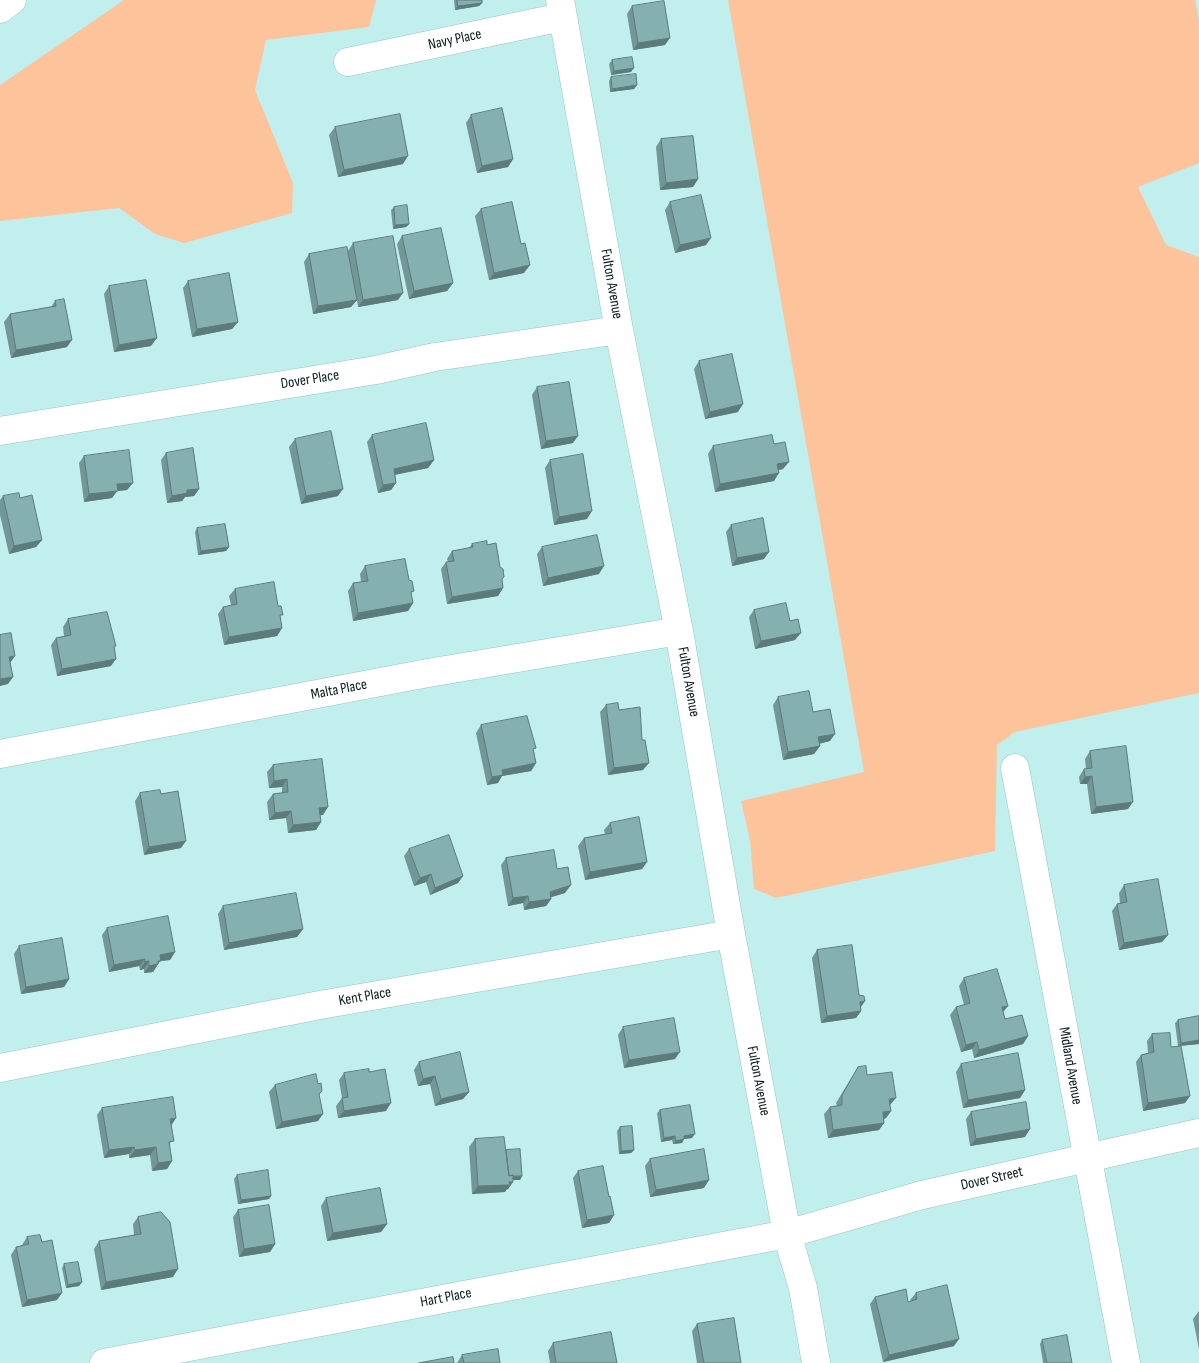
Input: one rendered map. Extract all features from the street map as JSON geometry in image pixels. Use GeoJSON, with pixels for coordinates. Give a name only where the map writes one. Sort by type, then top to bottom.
{"type":"FeatureCollection","features":[{"type":"Feature","properties":{"kind":"main road"},"geometry":{"type":"LineString","coordinates":[[0,8],[12,0]]}},
{"type":"Feature","properties":{"kind":"main road","name":"Navy Place"},"geometry":{"type":"LineString","coordinates":[[348,62],[561,9]]}},
{"type":"Feature","properties":{"kind":"main road","name":"Fulton Avenue"},"geometry":{"type":"LineString","coordinates":[[561,9],[619,330],[679,631],[731,934],[787,1234],[803,1288],[816,1363]]}},
{"type":"Feature","properties":{"kind":"main road","name":"Dover Place"},"geometry":{"type":"LineString","coordinates":[[0,431],[376,370],[436,356],[619,330]]}},
{"type":"Feature","properties":{"kind":"main road","name":"Malta Place"},"geometry":{"type":"LineString","coordinates":[[0,754],[428,673],[679,631]]}},
{"type":"Feature","properties":{"kind":"main road","name":"Midland Avenue"},"geometry":{"type":"LineString","coordinates":[[1015,768],[1086,1157],[1126,1363]]}},
{"type":"Feature","properties":{"kind":"main road","name":"Kent Place"},"geometry":{"type":"LineString","coordinates":[[0,1068],[320,1005],[731,934]]}},
{"type":"Feature","properties":{"kind":"main road","name":"Dover Street"},"geometry":{"type":"LineString","coordinates":[[787,1234],[922,1195],[1199,1133]]}},
{"type":"Feature","properties":{"kind":"main road","name":"Hart Place"},"geometry":{"type":"LineString","coordinates":[[104,1363],[787,1234]]}},
{"type":"Feature","properties":{"kind":"shaded area"},"geometry":{"type":"Polygon","coordinates":[[[124,0],[376,0],[369,27],[266,40],[255,90],[293,183],[292,213],[184,243],[155,234],[119,208],[0,221],[0,85],[124,0]]]}},
{"type":"Feature","properties":{"kind":"shaded area"},"geometry":{"type":"Polygon","coordinates":[[[728,0],[1195,0],[1199,21],[1199,163],[1138,187],[1166,245],[1199,257],[1199,693],[1015,732],[997,745],[995,851],[776,898],[754,889],[750,840],[741,801],[864,772],[728,0]]]}},
{"type":"Feature","properties":{"kind":"building"},"geometry":{"type":"Polygon","coordinates":[[[457,0],[482,0],[482,3],[458,6],[457,0]]]}},
{"type":"Feature","properties":{"kind":"building"},"geometry":{"type":"Polygon","coordinates":[[[664,1],[670,38],[638,43],[632,6],[664,1]]]}},
{"type":"Feature","properties":{"kind":"building"},"geometry":{"type":"Polygon","coordinates":[[[632,57],[634,68],[614,71],[612,60],[632,57]]]}},
{"type":"Feature","properties":{"kind":"building"},"geometry":{"type":"Polygon","coordinates":[[[636,74],[637,85],[612,89],[611,77],[636,74]]]}},
{"type":"Feature","properties":{"kind":"building"},"geometry":{"type":"Polygon","coordinates":[[[502,108],[513,159],[482,166],[471,115],[502,108]]]}},
{"type":"Feature","properties":{"kind":"building"},"geometry":{"type":"Polygon","coordinates":[[[400,114],[408,156],[344,170],[335,127],[400,114]]]}},
{"type":"Feature","properties":{"kind":"building"},"geometry":{"type":"Polygon","coordinates":[[[693,136],[698,179],[666,183],[661,139],[693,136]]]}},
{"type":"Feature","properties":{"kind":"building"},"geometry":{"type":"Polygon","coordinates":[[[701,195],[711,238],[680,245],[670,202],[701,195]]]}},
{"type":"Feature","properties":{"kind":"building"},"geometry":{"type":"Polygon","coordinates":[[[512,202],[521,244],[525,243],[530,265],[494,273],[481,209],[512,202]]]}},
{"type":"Feature","properties":{"kind":"building"},"geometry":{"type":"Polygon","coordinates":[[[407,205],[409,224],[395,225],[394,207],[407,205]]]}},
{"type":"Feature","properties":{"kind":"building"},"geometry":{"type":"Polygon","coordinates":[[[441,228],[453,283],[414,291],[402,236],[441,228]]]}},
{"type":"Feature","properties":{"kind":"building"},"geometry":{"type":"Polygon","coordinates":[[[393,236],[403,293],[363,300],[353,243],[393,236]]]}},
{"type":"Feature","properties":{"kind":"building"},"geometry":{"type":"Polygon","coordinates":[[[347,247],[357,300],[318,306],[309,254],[347,247]]]}},
{"type":"Feature","properties":{"kind":"building"},"geometry":{"type":"Polygon","coordinates":[[[229,273],[238,322],[197,329],[188,281],[229,273]]]}},
{"type":"Feature","properties":{"kind":"building"},"geometry":{"type":"Polygon","coordinates":[[[146,280],[157,338],[119,345],[109,286],[146,280]]]}},
{"type":"Feature","properties":{"kind":"building"},"geometry":{"type":"Polygon","coordinates":[[[64,299],[72,340],[16,350],[10,314],[56,306],[55,301],[64,299]]]}},
{"type":"Feature","properties":{"kind":"building"},"geometry":{"type":"Polygon","coordinates":[[[732,354],[743,404],[710,412],[699,361],[732,354]]]}},
{"type":"Feature","properties":{"kind":"building"},"geometry":{"type":"Polygon","coordinates":[[[569,382],[578,436],[546,441],[537,387],[569,382]]]}},
{"type":"Feature","properties":{"kind":"building"},"geometry":{"type":"Polygon","coordinates":[[[426,423],[434,460],[394,469],[396,483],[383,485],[372,435],[426,423]]]}},
{"type":"Feature","properties":{"kind":"building"},"geometry":{"type":"Polygon","coordinates":[[[331,431],[343,489],[306,496],[295,439],[331,431]]]}},
{"type":"Feature","properties":{"kind":"building"},"geometry":{"type":"Polygon","coordinates":[[[772,435],[774,444],[785,442],[789,462],[777,464],[779,473],[720,484],[713,446],[772,435]]]}},
{"type":"Feature","properties":{"kind":"building"},"geometry":{"type":"Polygon","coordinates":[[[193,448],[199,489],[187,490],[187,493],[172,496],[166,453],[193,448]]]}},
{"type":"Feature","properties":{"kind":"building"},"geometry":{"type":"Polygon","coordinates":[[[129,450],[133,483],[117,484],[118,491],[89,494],[84,456],[129,450]]]}},
{"type":"Feature","properties":{"kind":"building"},"geometry":{"type":"Polygon","coordinates":[[[583,454],[592,511],[559,517],[550,460],[583,454]]]}},
{"type":"Feature","properties":{"kind":"building"},"geometry":{"type":"Polygon","coordinates":[[[19,493],[20,498],[32,495],[42,540],[14,546],[3,496],[19,493]]]}},
{"type":"Feature","properties":{"kind":"building"},"geometry":{"type":"Polygon","coordinates":[[[763,518],[769,552],[737,558],[731,525],[763,518]]]}},
{"type":"Feature","properties":{"kind":"building"},"geometry":{"type":"Polygon","coordinates":[[[225,524],[229,547],[201,551],[197,528],[225,524]]]}},
{"type":"Feature","properties":{"kind":"building"},"geometry":{"type":"Polygon","coordinates":[[[597,535],[604,566],[548,578],[542,547],[597,535]]]}},
{"type":"Feature","properties":{"kind":"building"},"geometry":{"type":"Polygon","coordinates":[[[487,541],[487,545],[496,543],[500,567],[503,569],[503,588],[452,597],[446,562],[454,561],[452,551],[473,547],[472,544],[487,541]]]}},
{"type":"Feature","properties":{"kind":"building"},"geometry":{"type":"Polygon","coordinates":[[[405,559],[409,580],[412,581],[414,591],[411,592],[413,603],[358,613],[353,583],[368,581],[365,566],[405,559]]]}},
{"type":"Feature","properties":{"kind":"building"},"geometry":{"type":"Polygon","coordinates":[[[274,582],[278,606],[281,606],[283,615],[280,615],[282,628],[229,637],[223,607],[237,604],[235,589],[274,582]]]}},
{"type":"Feature","properties":{"kind":"building"},"geometry":{"type":"Polygon","coordinates":[[[786,603],[790,621],[798,619],[801,633],[761,641],[754,610],[786,603]]]}},
{"type":"Feature","properties":{"kind":"building"},"geometry":{"type":"Polygon","coordinates":[[[107,612],[116,646],[114,646],[116,659],[62,669],[56,638],[71,635],[68,619],[107,612]]]}},
{"type":"Feature","properties":{"kind":"building"},"geometry":{"type":"Polygon","coordinates":[[[11,633],[15,656],[9,657],[13,677],[0,679],[0,635],[11,633]]]}},
{"type":"Feature","properties":{"kind":"building"},"geometry":{"type":"Polygon","coordinates":[[[809,691],[813,712],[830,709],[835,734],[818,737],[820,746],[788,752],[778,697],[809,691]]]}},
{"type":"Feature","properties":{"kind":"building"},"geometry":{"type":"Polygon","coordinates":[[[618,703],[619,710],[640,707],[642,740],[645,740],[649,763],[614,768],[606,705],[618,703]]]}},
{"type":"Feature","properties":{"kind":"building"},"geometry":{"type":"Polygon","coordinates":[[[527,716],[536,748],[533,749],[536,763],[502,770],[503,775],[492,777],[481,725],[527,716]]]}},
{"type":"Feature","properties":{"kind":"building"},"geometry":{"type":"Polygon","coordinates":[[[1126,746],[1133,802],[1096,807],[1092,776],[1085,777],[1084,769],[1092,768],[1090,751],[1126,746]]]}},
{"type":"Feature","properties":{"kind":"building"},"geometry":{"type":"Polygon","coordinates":[[[322,759],[328,807],[319,808],[321,822],[293,825],[291,811],[275,813],[273,794],[288,792],[287,779],[274,781],[273,765],[322,759]]]}},
{"type":"Feature","properties":{"kind":"building"},"geometry":{"type":"Polygon","coordinates":[[[160,790],[161,794],[178,791],[186,841],[149,847],[140,793],[160,790]]]}},
{"type":"Feature","properties":{"kind":"building"},"geometry":{"type":"Polygon","coordinates":[[[639,817],[647,862],[590,872],[584,838],[612,833],[610,823],[639,817]]]}},
{"type":"Feature","properties":{"kind":"building"},"geometry":{"type":"Polygon","coordinates":[[[449,835],[463,876],[435,888],[431,874],[420,878],[409,849],[449,835]]]}},
{"type":"Feature","properties":{"kind":"building"},"geometry":{"type":"Polygon","coordinates":[[[554,850],[557,869],[568,867],[571,885],[550,892],[551,899],[529,902],[528,896],[513,898],[506,858],[554,850]]]}},
{"type":"Feature","properties":{"kind":"building"},"geometry":{"type":"Polygon","coordinates":[[[1158,879],[1168,935],[1124,943],[1117,904],[1127,902],[1124,885],[1158,879]]]}},
{"type":"Feature","properties":{"kind":"building"},"geometry":{"type":"Polygon","coordinates":[[[296,893],[303,929],[229,943],[223,906],[296,893]]]}},
{"type":"Feature","properties":{"kind":"building"},"geometry":{"type":"Polygon","coordinates":[[[168,916],[175,952],[160,955],[161,961],[158,961],[158,964],[149,966],[149,961],[145,962],[145,959],[114,965],[107,928],[168,916]]]}},
{"type":"Feature","properties":{"kind":"building"},"geometry":{"type":"Polygon","coordinates":[[[62,938],[69,979],[26,987],[19,946],[62,938]]]}},
{"type":"Feature","properties":{"kind":"building"},"geometry":{"type":"Polygon","coordinates":[[[852,945],[859,995],[864,996],[865,1001],[860,1002],[861,1011],[827,1016],[817,950],[852,945]]]}},
{"type":"Feature","properties":{"kind":"building"},"geometry":{"type":"Polygon","coordinates":[[[997,969],[1008,1006],[1002,1007],[1005,1019],[1022,1015],[1028,1036],[979,1050],[977,1042],[966,1045],[956,1007],[970,1003],[964,978],[997,969]]]}},
{"type":"Feature","properties":{"kind":"building"},"geometry":{"type":"Polygon","coordinates":[[[1199,1016],[1199,1040],[1181,1043],[1178,1020],[1199,1016]]]}},
{"type":"Feature","properties":{"kind":"building"},"geometry":{"type":"Polygon","coordinates":[[[674,1018],[680,1052],[629,1060],[623,1027],[674,1018]]]}},
{"type":"Feature","properties":{"kind":"building"},"geometry":{"type":"Polygon","coordinates":[[[1170,1033],[1171,1047],[1181,1046],[1190,1096],[1148,1103],[1141,1055],[1154,1052],[1152,1034],[1170,1033]]]}},
{"type":"Feature","properties":{"kind":"building"},"geometry":{"type":"Polygon","coordinates":[[[460,1052],[469,1092],[441,1099],[435,1076],[423,1079],[419,1062],[460,1052]]]}},
{"type":"Feature","properties":{"kind":"building"},"geometry":{"type":"Polygon","coordinates":[[[1018,1053],[1025,1090],[968,1100],[961,1064],[1018,1053]]]}},
{"type":"Feature","properties":{"kind":"building"},"geometry":{"type":"Polygon","coordinates":[[[866,1066],[867,1075],[892,1072],[896,1098],[889,1099],[891,1111],[883,1112],[884,1123],[833,1130],[830,1107],[842,1105],[842,1095],[858,1067],[866,1066]]]}},
{"type":"Feature","properties":{"kind":"building"},"geometry":{"type":"Polygon","coordinates":[[[369,1069],[369,1072],[385,1069],[391,1103],[344,1111],[342,1098],[348,1097],[344,1073],[369,1069]]]}},
{"type":"Feature","properties":{"kind":"building"},"geometry":{"type":"Polygon","coordinates":[[[316,1074],[318,1084],[321,1083],[322,1091],[319,1094],[323,1114],[282,1122],[275,1085],[316,1074]]]}},
{"type":"Feature","properties":{"kind":"building"},"geometry":{"type":"Polygon","coordinates":[[[173,1097],[176,1118],[170,1119],[174,1141],[169,1142],[172,1161],[158,1163],[156,1147],[135,1150],[134,1147],[109,1150],[102,1108],[173,1097]]]}},
{"type":"Feature","properties":{"kind":"building"},"geometry":{"type":"Polygon","coordinates":[[[1026,1102],[1030,1129],[976,1139],[971,1112],[1026,1102]]]}},
{"type":"Feature","properties":{"kind":"building"},"geometry":{"type":"Polygon","coordinates":[[[690,1105],[695,1134],[684,1136],[684,1139],[676,1141],[675,1136],[664,1138],[660,1110],[690,1105]]]}},
{"type":"Feature","properties":{"kind":"building"},"geometry":{"type":"Polygon","coordinates":[[[632,1126],[634,1150],[621,1151],[620,1127],[632,1126]]]}},
{"type":"Feature","properties":{"kind":"building"},"geometry":{"type":"Polygon","coordinates":[[[504,1137],[509,1176],[513,1175],[513,1182],[509,1182],[510,1185],[478,1186],[475,1139],[504,1137]]]}},
{"type":"Feature","properties":{"kind":"building"},"geometry":{"type":"Polygon","coordinates":[[[520,1149],[522,1176],[509,1176],[506,1150],[520,1149]]]}},
{"type":"Feature","properties":{"kind":"building"},"geometry":{"type":"Polygon","coordinates":[[[704,1149],[709,1180],[656,1190],[650,1159],[704,1149]]]}},
{"type":"Feature","properties":{"kind":"building"},"geometry":{"type":"Polygon","coordinates":[[[603,1166],[614,1215],[587,1220],[578,1171],[603,1166]]]}},
{"type":"Feature","properties":{"kind":"building"},"geometry":{"type":"Polygon","coordinates":[[[268,1170],[271,1196],[241,1200],[237,1175],[268,1170]]]}},
{"type":"Feature","properties":{"kind":"building"},"geometry":{"type":"Polygon","coordinates":[[[380,1188],[387,1224],[333,1233],[326,1198],[380,1188]]]}},
{"type":"Feature","properties":{"kind":"building"},"geometry":{"type":"Polygon","coordinates":[[[269,1205],[275,1244],[244,1249],[238,1210],[269,1205]]]}},
{"type":"Feature","properties":{"kind":"building"},"geometry":{"type":"Polygon","coordinates":[[[161,1212],[170,1222],[178,1269],[106,1282],[99,1241],[141,1234],[138,1217],[161,1212]]]}},
{"type":"Feature","properties":{"kind":"building"},"geometry":{"type":"Polygon","coordinates":[[[40,1235],[42,1242],[52,1240],[62,1293],[27,1300],[16,1247],[29,1244],[27,1237],[40,1235]]]}},
{"type":"Feature","properties":{"kind":"building"},"geometry":{"type":"Polygon","coordinates":[[[78,1262],[82,1282],[68,1285],[64,1264],[78,1262]]]}},
{"type":"Feature","properties":{"kind":"building"},"geometry":{"type":"Polygon","coordinates":[[[947,1285],[959,1339],[889,1355],[875,1297],[906,1289],[908,1302],[917,1299],[916,1293],[947,1285]]]}},
{"type":"Feature","properties":{"kind":"building"},"geometry":{"type":"Polygon","coordinates":[[[734,1318],[741,1363],[704,1363],[697,1324],[734,1318]]]}},
{"type":"Feature","properties":{"kind":"building"},"geometry":{"type":"Polygon","coordinates":[[[611,1332],[617,1363],[556,1363],[553,1343],[611,1332]]]}},
{"type":"Feature","properties":{"kind":"building"},"geometry":{"type":"Polygon","coordinates":[[[1067,1335],[1072,1363],[1047,1363],[1042,1340],[1067,1335]]]}},
{"type":"Feature","properties":{"kind":"building"},"geometry":{"type":"Polygon","coordinates":[[[498,1349],[500,1363],[464,1363],[462,1355],[498,1349]]]}},
{"type":"Feature","properties":{"kind":"building"},"geometry":{"type":"Polygon","coordinates":[[[453,1357],[454,1363],[419,1363],[453,1357]]]}}]}
